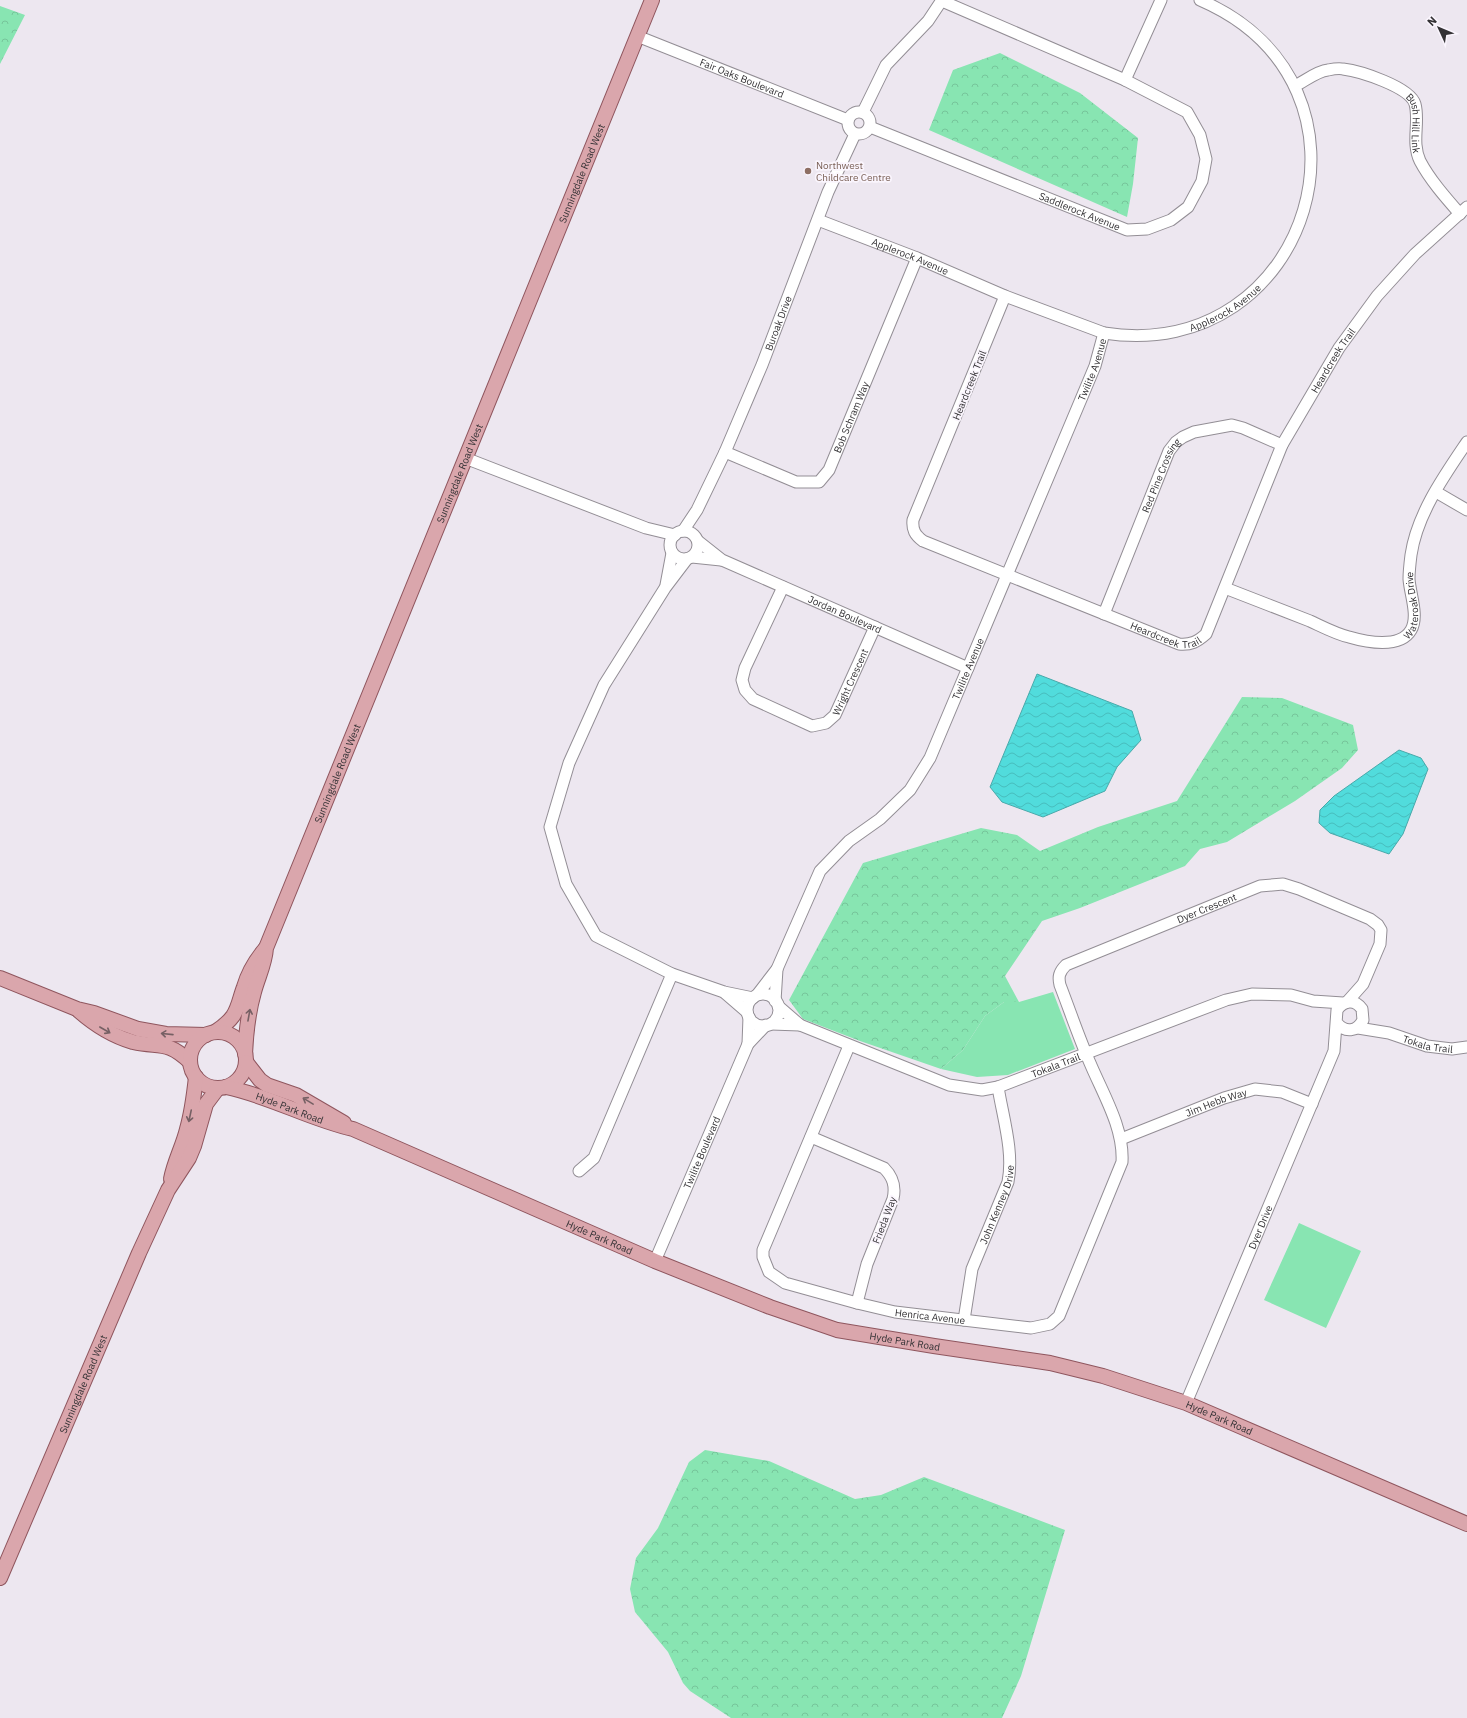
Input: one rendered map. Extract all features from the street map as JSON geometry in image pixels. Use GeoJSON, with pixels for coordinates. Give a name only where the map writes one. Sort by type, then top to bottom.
{"type":"FeatureCollection","features":[{"type":"Feature","properties":{"kind":"main road","name":"Sunningdale Road West"},"geometry":{"type":"LineString","coordinates":[[210,1034],[226,1024],[234,1015],[240,1003],[249,973],[257,959],[266,948],[652,0]]}},
{"type":"Feature","properties":{"kind":"main road","name":"Sunningdale Road West"},"geometry":{"type":"LineString","coordinates":[[245,1058],[250,1006],[265,962],[266,948]]}},
{"type":"Feature","properties":{"kind":"main road"},"geometry":{"type":"LineString","coordinates":[[0,978],[77,1010],[90,1020],[118,1037],[175,1049],[190,1062],[196,1077],[202,1083],[210,1087],[222,1087],[234,1083],[244,1070],[245,1058],[242,1047],[234,1038],[223,1033],[178,1035],[152,1032],[124,1025],[94,1012],[77,1010]]}},
{"type":"Feature","properties":{"kind":"main road"},"geometry":{"type":"LineString","coordinates":[[190,1062],[194,1046],[199,1039],[210,1034]]}},
{"type":"Feature","properties":{"kind":"main road","name":"Hyde Park Road"},"geometry":{"type":"LineString","coordinates":[[245,1058],[260,1080],[267,1085],[296,1095],[338,1118],[353,1129]]}},
{"type":"Feature","properties":{"kind":"main road","name":"Sunningdale Road West"},"geometry":{"type":"LineString","coordinates":[[168,1190],[173,1168],[187,1129],[194,1100],[196,1077]]}},
{"type":"Feature","properties":{"kind":"main road","name":"Sunningdale Road West"},"geometry":{"type":"LineString","coordinates":[[0,1578],[168,1190],[189,1158],[197,1139],[206,1104],[222,1087]]}},
{"type":"Feature","properties":{"kind":"main road","name":"Hyde Park Road"},"geometry":{"type":"LineString","coordinates":[[222,1087],[254,1093],[330,1124],[353,1129],[655,1261],[770,1307],[837,1330],[1050,1363],[1103,1376],[1186,1403],[1467,1524]]}},
{"type":"Feature","properties":{"kind":"street"},"geometry":{"type":"LineString","coordinates":[[862,112],[886,65],[928,21],[942,0]]}},
{"type":"Feature","properties":{"kind":"street","name":"Saddlerock Avenue"},"geometry":{"type":"LineString","coordinates":[[870,127],[1127,230],[1147,229],[1171,220],[1188,207],[1202,180],[1206,159],[1200,135],[1187,112],[1125,80],[942,0]]}},
{"type":"Feature","properties":{"kind":"street"},"geometry":{"type":"LineString","coordinates":[[1125,80],[1161,0]]}},
{"type":"Feature","properties":{"kind":"street","name":"Applerock Avenue"},"geometry":{"type":"LineString","coordinates":[[818,220],[916,258],[1005,296],[1104,333],[1146,336],[1193,326],[1216,317],[1236,306],[1272,272],[1290,245],[1301,222],[1308,198],[1310,175],[1309,130],[1304,108],[1287,70],[1252,32],[1225,12],[1200,0]]}},
{"type":"Feature","properties":{"kind":"street","name":"Fair Oaks Boulevard"},"geometry":{"type":"LineString","coordinates":[[637,36],[848,120]]}},
{"type":"Feature","properties":{"kind":"street","name":"Bush Hill Link"},"geometry":{"type":"LineString","coordinates":[[1295,86],[1326,70],[1342,68],[1365,74],[1409,94],[1415,102],[1415,139],[1419,159],[1463,211]]}},
{"type":"Feature","properties":{"kind":"street"},"geometry":{"type":"LineString","coordinates":[[855,112],[862,112],[870,118],[870,127],[866,132],[855,134],[850,130],[848,120],[855,112]]}},
{"type":"Feature","properties":{"kind":"street","name":"Buroak Drive"},"geometry":{"type":"LineString","coordinates":[[687,536],[697,510],[725,452],[765,358],[828,192],[855,134]]}},
{"type":"Feature","properties":{"kind":"street","name":"Heardcreek Trail"},"geometry":{"type":"LineString","coordinates":[[1005,296],[913,520],[912,526],[917,536],[923,541],[1007,576],[1179,644],[1188,645],[1197,642],[1206,634],[1282,445],[1339,348],[1377,296],[1415,254],[1463,211]]}},
{"type":"Feature","properties":{"kind":"street","name":"Bob Schram Way"},"geometry":{"type":"LineString","coordinates":[[725,452],[796,482],[819,482],[829,470],[916,258]]}},
{"type":"Feature","properties":{"kind":"street","name":"Twilite Avenue"},"geometry":{"type":"LineString","coordinates":[[755,997],[778,969],[820,871],[849,841],[880,819],[910,790],[930,758],[1095,366],[1104,333]]}},
{"type":"Feature","properties":{"kind":"street","name":"Red Pine Crossing"},"geometry":{"type":"LineString","coordinates":[[1104,614],[1169,451],[1176,442],[1194,432],[1232,425],[1243,428],[1282,445]]}},
{"type":"Feature","properties":{"kind":"street","name":"Wateroak Drive"},"geometry":{"type":"LineString","coordinates":[[1225,588],[1348,637],[1378,642],[1396,641],[1403,638],[1412,628],[1414,618],[1409,579],[1411,555],[1423,515],[1467,442]]}},
{"type":"Feature","properties":{"kind":"street"},"geometry":{"type":"LineString","coordinates":[[465,458],[646,528],[687,536],[697,550],[665,588],[604,685],[569,763],[550,827],[566,884],[596,936],[672,974],[724,992],[755,997],[767,995],[777,1003],[777,1016],[768,1024],[756,1024],[748,1014],[724,992]]}},
{"type":"Feature","properties":{"kind":"street"},"geometry":{"type":"LineString","coordinates":[[1436,492],[1467,510]]}},
{"type":"Feature","properties":{"kind":"street"},"geometry":{"type":"LineString","coordinates":[[646,528],[679,558],[689,558]]}},
{"type":"Feature","properties":{"kind":"street"},"geometry":{"type":"LineString","coordinates":[[665,588],[672,538],[687,536]]}},
{"type":"Feature","properties":{"kind":"street","name":"Jordan Boulevard"},"geometry":{"type":"LineString","coordinates":[[687,536],[722,560],[968,668]]}},
{"type":"Feature","properties":{"kind":"street","name":"Jordan Boulevard"},"geometry":{"type":"LineString","coordinates":[[689,558],[722,560]]}},
{"type":"Feature","properties":{"kind":"street","name":"Wright Crescent"},"geometry":{"type":"LineString","coordinates":[[783,587],[745,668],[742,680],[745,690],[753,699],[812,726],[826,723],[835,715],[875,627]]}},
{"type":"Feature","properties":{"kind":"street","name":"Dyer Crescent"},"geometry":{"type":"LineString","coordinates":[[1086,1054],[1058,980],[1060,973],[1066,965],[1260,886],[1282,884],[1298,889],[1374,921],[1381,930],[1380,944],[1363,984],[1345,1002]]}},
{"type":"Feature","properties":{"kind":"street","name":"Twilite Avenue"},"geometry":{"type":"LineString","coordinates":[[777,1003],[778,969]]}},
{"type":"Feature","properties":{"kind":"street"},"geometry":{"type":"LineString","coordinates":[[579,1170],[594,1158],[672,974]]}},
{"type":"Feature","properties":{"kind":"street","name":"Dyer Crescent"},"geometry":{"type":"LineString","coordinates":[[1363,984],[1363,1012]]}},
{"type":"Feature","properties":{"kind":"street","name":"Tokala Trail"},"geometry":{"type":"LineString","coordinates":[[777,1003],[800,1025],[849,1046],[949,1085],[982,1090],[998,1087],[1226,1000],[1242,996],[1252,994],[1291,995],[1313,1001],[1345,1002]]}},
{"type":"Feature","properties":{"kind":"street"},"geometry":{"type":"LineString","coordinates":[[748,1014],[747,1007],[755,997]]}},
{"type":"Feature","properties":{"kind":"street","name":"Tokala Trail"},"geometry":{"type":"LineString","coordinates":[[1313,1001],[1336,1021]]}},
{"type":"Feature","properties":{"kind":"street"},"geometry":{"type":"LineString","coordinates":[[1345,1002],[1356,1003],[1363,1012],[1363,1020],[1356,1029],[1344,1029],[1336,1021],[1337,1010],[1345,1002]]}},
{"type":"Feature","properties":{"kind":"street","name":"Tokala Trail"},"geometry":{"type":"LineString","coordinates":[[1363,1012],[1389,1033]]}},
{"type":"Feature","properties":{"kind":"street","name":"Twilite Boulevard"},"geometry":{"type":"LineString","coordinates":[[748,1014],[748,1044]]}},
{"type":"Feature","properties":{"kind":"street","name":"Dyer Drive"},"geometry":{"type":"LineString","coordinates":[[1186,1403],[1334,1051],[1336,1021]]}},
{"type":"Feature","properties":{"kind":"street","name":"Tokala Trail"},"geometry":{"type":"LineString","coordinates":[[768,1024],[800,1025]]}},
{"type":"Feature","properties":{"kind":"street","name":"Twilite Boulevard"},"geometry":{"type":"LineString","coordinates":[[655,1261],[748,1044],[768,1024]]}},
{"type":"Feature","properties":{"kind":"street","name":"Tokala Trail"},"geometry":{"type":"LineString","coordinates":[[1356,1029],[1389,1033],[1428,1046],[1452,1049],[1467,1048]]}},
{"type":"Feature","properties":{"kind":"street","name":"Dyer Drive"},"geometry":{"type":"LineString","coordinates":[[1334,1051],[1356,1029]]}},
{"type":"Feature","properties":{"kind":"street","name":"Henrica Avenue"},"geometry":{"type":"LineString","coordinates":[[849,1046],[763,1250],[765,1266],[769,1272],[785,1282],[857,1303],[896,1312],[1031,1328],[1050,1324],[1059,1316],[1122,1162],[1123,1150],[1121,1138],[1086,1054]]}},
{"type":"Feature","properties":{"kind":"street","name":"John Kenney Drive"},"geometry":{"type":"LineString","coordinates":[[964,1320],[972,1269],[1008,1182],[1010,1172],[1010,1159],[998,1087]]}},
{"type":"Feature","properties":{"kind":"street","name":"Jim Hebb Way"},"geometry":{"type":"LineString","coordinates":[[1121,1138],[1224,1098],[1255,1089],[1282,1092],[1312,1104]]}},
{"type":"Feature","properties":{"kind":"street","name":"Frieda Way"},"geometry":{"type":"LineString","coordinates":[[811,1137],[884,1168],[890,1174],[894,1182],[895,1191],[893,1199],[867,1264],[857,1303]]}},
{"type":"Feature","properties":{"kind":"green space"},"geometry":{"type":"Polygon","coordinates":[[[0,6],[25,15],[0,64],[0,6]]]}},
{"type":"Feature","properties":{"kind":"green space"},"geometry":{"type":"Polygon","coordinates":[[[1000,53],[1080,93],[1138,138],[1133,184],[1127,217],[929,130],[953,70],[1000,53]]]}},
{"type":"Feature","properties":{"kind":"green space"},"geometry":{"type":"Polygon","coordinates":[[[1242,697],[1282,698],[1353,725],[1358,750],[1342,768],[1295,801],[1227,842],[1200,849],[1185,866],[1080,908],[1042,921],[1005,976],[1019,1002],[1004,1002],[985,1016],[963,1050],[941,1069],[860,1041],[803,1019],[789,1000],[863,863],[981,828],[1017,835],[1040,851],[1098,827],[1177,801],[1242,697]]]}},
{"type":"Feature","properties":{"kind":"green space"},"geometry":{"type":"Polygon","coordinates":[[[1053,992],[1075,1049],[1008,1075],[977,1077],[941,1069],[963,1050],[985,1016],[1004,1002],[1019,1002],[1053,992]]]}},
{"type":"Feature","properties":{"kind":"green space"},"geometry":{"type":"Polygon","coordinates":[[[1299,1223],[1361,1251],[1326,1328],[1264,1300],[1299,1223]]]}},
{"type":"Feature","properties":{"kind":"green space"},"geometry":{"type":"Polygon","coordinates":[[[705,1450],[769,1461],[855,1499],[881,1495],[924,1477],[1065,1530],[1021,1676],[1002,1718],[731,1718],[690,1691],[683,1683],[668,1652],[635,1612],[630,1589],[636,1558],[658,1528],[689,1462],[705,1450]]]}},
{"type":"Feature","properties":{"kind":"water"},"geometry":{"type":"Polygon","coordinates":[[[1037,674],[1132,711],[1141,740],[1117,767],[1105,791],[1043,817],[1002,802],[990,787],[1037,674]]]}},
{"type":"Feature","properties":{"kind":"water"},"geometry":{"type":"Polygon","coordinates":[[[1399,750],[1421,758],[1428,769],[1403,834],[1389,854],[1330,833],[1319,823],[1320,810],[1334,796],[1399,750]]]}},
{"type":"Feature","properties":{"kind":"place","name":"Northwest Childcare Centre"},"geometry":{"type":"Point","coordinates":[808,171]}}]}
